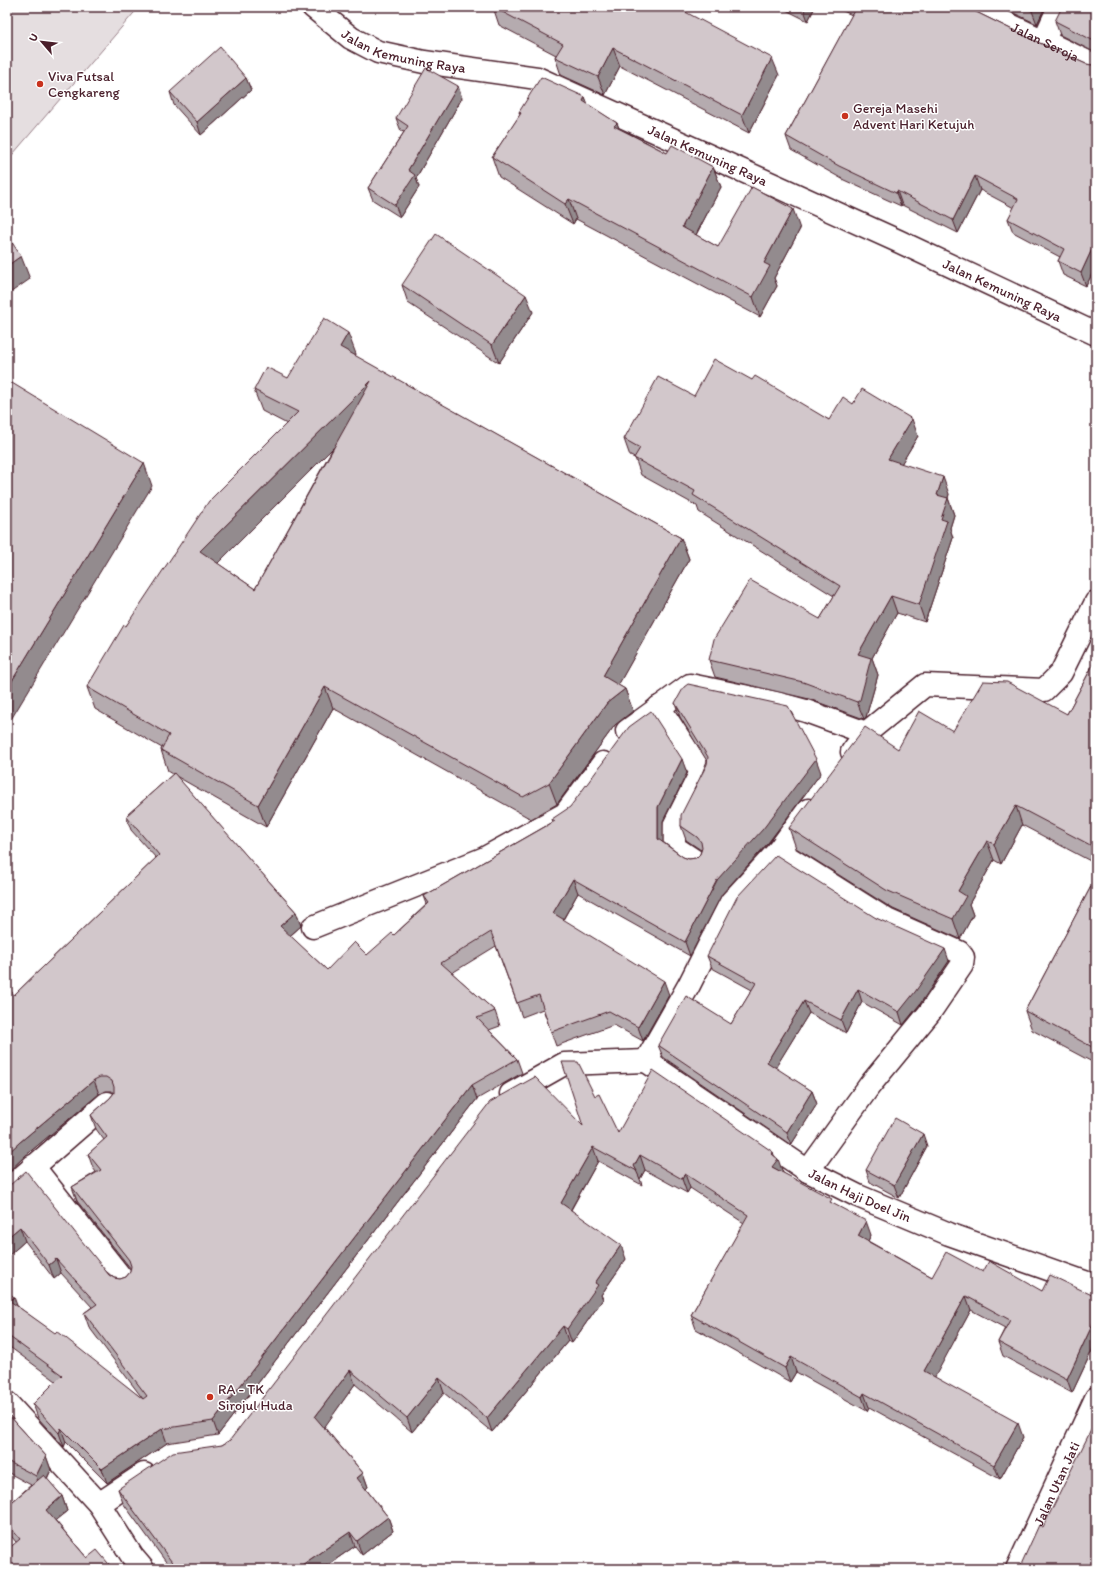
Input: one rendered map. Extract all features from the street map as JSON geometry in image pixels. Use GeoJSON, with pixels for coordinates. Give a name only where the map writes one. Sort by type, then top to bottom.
{"type":"FeatureCollection","features":[{"type":"Feature","properties":{"kind":"street","name":"Jalan Kemuning Raya"},"geometry":{"type":"LineString","coordinates":[[313,7],[351,38],[378,52],[424,62],[537,78],[898,241],[1096,334]]}},
{"type":"Feature","properties":{"kind":"street","name":"Jalan Seroja"},"geometry":{"type":"LineString","coordinates":[[972,7],[1096,66]]}},
{"type":"Feature","properties":{"kind":"street"},"geometry":{"type":"LineString","coordinates":[[1043,42],[1059,7]]}},
{"type":"Feature","properties":{"kind":"street"},"geometry":{"type":"LineString","coordinates":[[838,770],[866,733],[925,685],[1044,690],[1061,673],[1096,602]]}},
{"type":"Feature","properties":{"kind":"street"},"geometry":{"type":"LineString","coordinates":[[313,927],[485,858],[565,814],[625,732],[690,685],[792,707],[866,733]]}},
{"type":"Feature","properties":{"kind":"street"},"geometry":{"type":"LineString","coordinates":[[659,707],[701,772],[674,826],[674,847],[695,861]]}},
{"type":"Feature","properties":{"kind":"street"},"geometry":{"type":"LineString","coordinates":[[494,1103],[564,1064],[646,1061],[689,985],[731,902],[778,851],[820,795]]}},
{"type":"Feature","properties":{"kind":"street"},"geometry":{"type":"LineString","coordinates":[[778,851],[887,920],[959,952],[963,957],[962,965],[930,1012],[870,1085],[808,1171]]}},
{"type":"Feature","properties":{"kind":"street","name":"Jalan Haji Doel Jin"},"geometry":{"type":"LineString","coordinates":[[646,1061],[808,1171],[858,1196],[949,1234],[1096,1286]]}},
{"type":"Feature","properties":{"kind":"street"},"geometry":{"type":"LineString","coordinates":[[7,1190],[107,1103]]}},
{"type":"Feature","properties":{"kind":"street"},"geometry":{"type":"LineString","coordinates":[[33,1166],[124,1281]]}},
{"type":"Feature","properties":{"kind":"street","name":"Jalan Utan Jati"},"geometry":{"type":"LineString","coordinates":[[1017,1569],[1096,1398]]}},
{"type":"Feature","properties":{"kind":"street"},"geometry":{"type":"LineString","coordinates":[[7,1403],[99,1504],[132,1556],[144,1569]]}},
{"type":"Feature","properties":{"kind":"street"},"geometry":{"type":"LineString","coordinates":[[99,1504],[161,1462]]}},
{"type":"Feature","properties":{"kind":"shaded area","name":"Viva Futsal Cengkareng"},"geometry":{"type":"Polygon","coordinates":[[[7,7],[139,7],[7,161],[7,7]]]}},
{"type":"Feature","properties":{"kind":"building"},"geometry":{"type":"Polygon","coordinates":[[[493,7],[676,7],[772,58],[742,115],[613,48],[598,77],[555,57],[563,44],[493,7]]]}},
{"type":"Feature","properties":{"kind":"building"},"geometry":{"type":"Polygon","coordinates":[[[856,7],[966,7],[1086,64],[1096,64],[1096,251],[1092,249],[1081,273],[1058,261],[1064,249],[1008,219],[1018,199],[975,176],[953,220],[897,191],[896,193],[839,166],[786,136],[856,7]]]}},
{"type":"Feature","properties":{"kind":"building"},"geometry":{"type":"Polygon","coordinates":[[[1025,7],[1034,7],[1032,11],[1025,7]]]}},
{"type":"Feature","properties":{"kind":"building"},"geometry":{"type":"Polygon","coordinates":[[[1062,7],[1096,7],[1096,42],[1055,21],[1062,7]]]}},
{"type":"Feature","properties":{"kind":"building"},"geometry":{"type":"Polygon","coordinates":[[[220,47],[246,78],[197,122],[170,92],[220,47]]]}},
{"type":"Feature","properties":{"kind":"building"},"geometry":{"type":"Polygon","coordinates":[[[426,68],[458,86],[408,170],[415,175],[395,205],[368,188],[408,126],[396,118],[426,68]]]}},
{"type":"Feature","properties":{"kind":"building"},"geometry":{"type":"Polygon","coordinates":[[[541,77],[585,97],[583,101],[617,123],[614,126],[667,153],[672,145],[713,167],[682,227],[718,247],[752,187],[793,209],[764,263],[770,266],[753,297],[569,199],[565,204],[492,157],[521,113],[519,112],[541,77]]]}},
{"type":"Feature","properties":{"kind":"building"},"geometry":{"type":"Polygon","coordinates":[[[436,234],[526,295],[492,345],[402,285],[436,234]]]}},
{"type":"Feature","properties":{"kind":"building"},"geometry":{"type":"Polygon","coordinates":[[[7,235],[21,256],[7,266],[7,235]]]}},
{"type":"Feature","properties":{"kind":"building"},"geometry":{"type":"Polygon","coordinates":[[[324,318],[348,333],[340,347],[681,538],[603,676],[625,689],[607,703],[549,783],[523,797],[325,687],[258,805],[161,750],[169,735],[87,687],[124,625],[126,626],[209,501],[298,412],[254,390],[266,367],[288,378],[324,318]],[[371,381],[200,551],[255,589],[371,381]]]}},
{"type":"Feature","properties":{"kind":"building"},"geometry":{"type":"Polygon","coordinates":[[[714,359],[752,380],[755,376],[829,420],[843,397],[853,404],[862,389],[912,419],[888,459],[943,477],[937,495],[948,498],[941,519],[947,521],[919,605],[891,596],[858,654],[871,658],[860,700],[857,702],[803,682],[709,660],[714,639],[750,580],[820,619],[840,586],[693,495],[695,491],[634,458],[640,448],[624,439],[658,377],[694,396],[714,359]]]}},
{"type":"Feature","properties":{"kind":"building"},"geometry":{"type":"Polygon","coordinates":[[[7,380],[144,463],[7,689],[7,380]]]}},
{"type":"Feature","properties":{"kind":"building"},"geometry":{"type":"Polygon","coordinates":[[[1096,659],[1096,848],[1016,806],[994,844],[987,841],[958,891],[966,896],[953,919],[886,890],[789,828],[865,727],[898,749],[919,711],[953,731],[983,681],[1007,682],[1067,714],[1096,659]]]}},
{"type":"Feature","properties":{"kind":"building"},"geometry":{"type":"Polygon","coordinates":[[[688,684],[788,706],[816,759],[763,829],[717,880],[685,942],[573,879],[553,913],[664,981],[638,1027],[609,1011],[551,1032],[539,995],[517,1003],[491,932],[441,963],[495,1011],[477,1018],[517,1059],[472,1085],[213,1421],[162,1429],[102,1469],[61,1428],[59,1433],[33,1404],[62,1375],[7,1335],[7,1291],[14,1297],[10,1301],[55,1333],[57,1331],[143,1399],[147,1396],[84,1313],[97,1304],[56,1259],[49,1265],[20,1227],[7,1238],[7,1187],[26,1171],[109,1275],[120,1279],[126,1277],[130,1272],[131,1266],[129,1260],[72,1187],[101,1170],[88,1154],[107,1137],[91,1115],[110,1098],[114,1093],[114,1087],[112,1081],[106,1077],[100,1077],[94,1080],[7,1154],[7,994],[11,991],[14,995],[159,855],[126,816],[174,773],[296,912],[280,926],[327,970],[354,942],[367,955],[392,933],[394,935],[429,903],[424,896],[555,821],[552,819],[570,807],[629,727],[651,711],[682,759],[658,807],[658,839],[683,857],[689,859],[696,858],[700,854],[702,848],[701,842],[697,837],[681,826],[681,815],[707,764],[708,757],[675,703],[684,687],[688,684]]]}},
{"type":"Feature","properties":{"kind":"building"},"geometry":{"type":"Polygon","coordinates":[[[776,855],[876,918],[945,949],[899,1012],[858,989],[841,1020],[804,1001],[767,1062],[812,1091],[787,1132],[658,1045],[686,996],[731,1024],[756,983],[707,956],[737,897],[776,855]]]}},
{"type":"Feature","properties":{"kind":"building"},"geometry":{"type":"Polygon","coordinates":[[[1096,877],[1096,1049],[1025,1011],[1096,877]]]}},
{"type":"Feature","properties":{"kind":"building"},"geometry":{"type":"Polygon","coordinates":[[[562,1062],[578,1062],[595,1096],[599,1094],[618,1133],[653,1070],[773,1152],[772,1154],[778,1159],[772,1167],[832,1199],[830,1202],[866,1221],[858,1236],[932,1277],[946,1252],[983,1272],[989,1261],[1042,1291],[1050,1275],[1096,1297],[1096,1317],[1067,1379],[998,1342],[1010,1320],[966,1296],[924,1371],[1018,1423],[994,1465],[864,1393],[862,1397],[791,1357],[785,1368],[691,1315],[748,1215],[685,1174],[682,1179],[640,1155],[634,1166],[637,1171],[593,1147],[561,1203],[621,1245],[595,1283],[598,1285],[567,1329],[563,1326],[487,1418],[439,1378],[407,1418],[350,1370],[315,1417],[363,1473],[357,1478],[388,1517],[357,1541],[350,1532],[296,1569],[177,1569],[118,1489],[173,1452],[222,1445],[230,1440],[490,1102],[535,1077],[583,1126],[562,1062]]]}},
{"type":"Feature","properties":{"kind":"building"},"geometry":{"type":"Polygon","coordinates":[[[895,1118],[923,1134],[894,1185],[866,1170],[895,1118]]]}},
{"type":"Feature","properties":{"kind":"building"},"geometry":{"type":"Polygon","coordinates":[[[7,1413],[46,1456],[36,1476],[7,1461],[7,1413]]]}},
{"type":"Feature","properties":{"kind":"building"},"geometry":{"type":"Polygon","coordinates":[[[1096,1420],[1096,1569],[1019,1569],[1039,1525],[1043,1527],[1096,1420]]]}},
{"type":"Feature","properties":{"kind":"building"},"geometry":{"type":"Polygon","coordinates":[[[44,1475],[62,1496],[46,1510],[87,1558],[97,1550],[113,1569],[7,1569],[7,1550],[20,1539],[7,1523],[7,1506],[44,1475]]]}},
{"type":"Feature","properties":{"kind":"place","name":"Viva Futsal Cengkareng"},"geometry":{"type":"Point","coordinates":[40,84]}},
{"type":"Feature","properties":{"kind":"place","name":"Gereja Masehi Advent Hari Ketujuh"},"geometry":{"type":"Point","coordinates":[845,116]}},
{"type":"Feature","properties":{"kind":"place","name":"RA - TK Sirojul Huda"},"geometry":{"type":"Point","coordinates":[210,1397]}}]}
